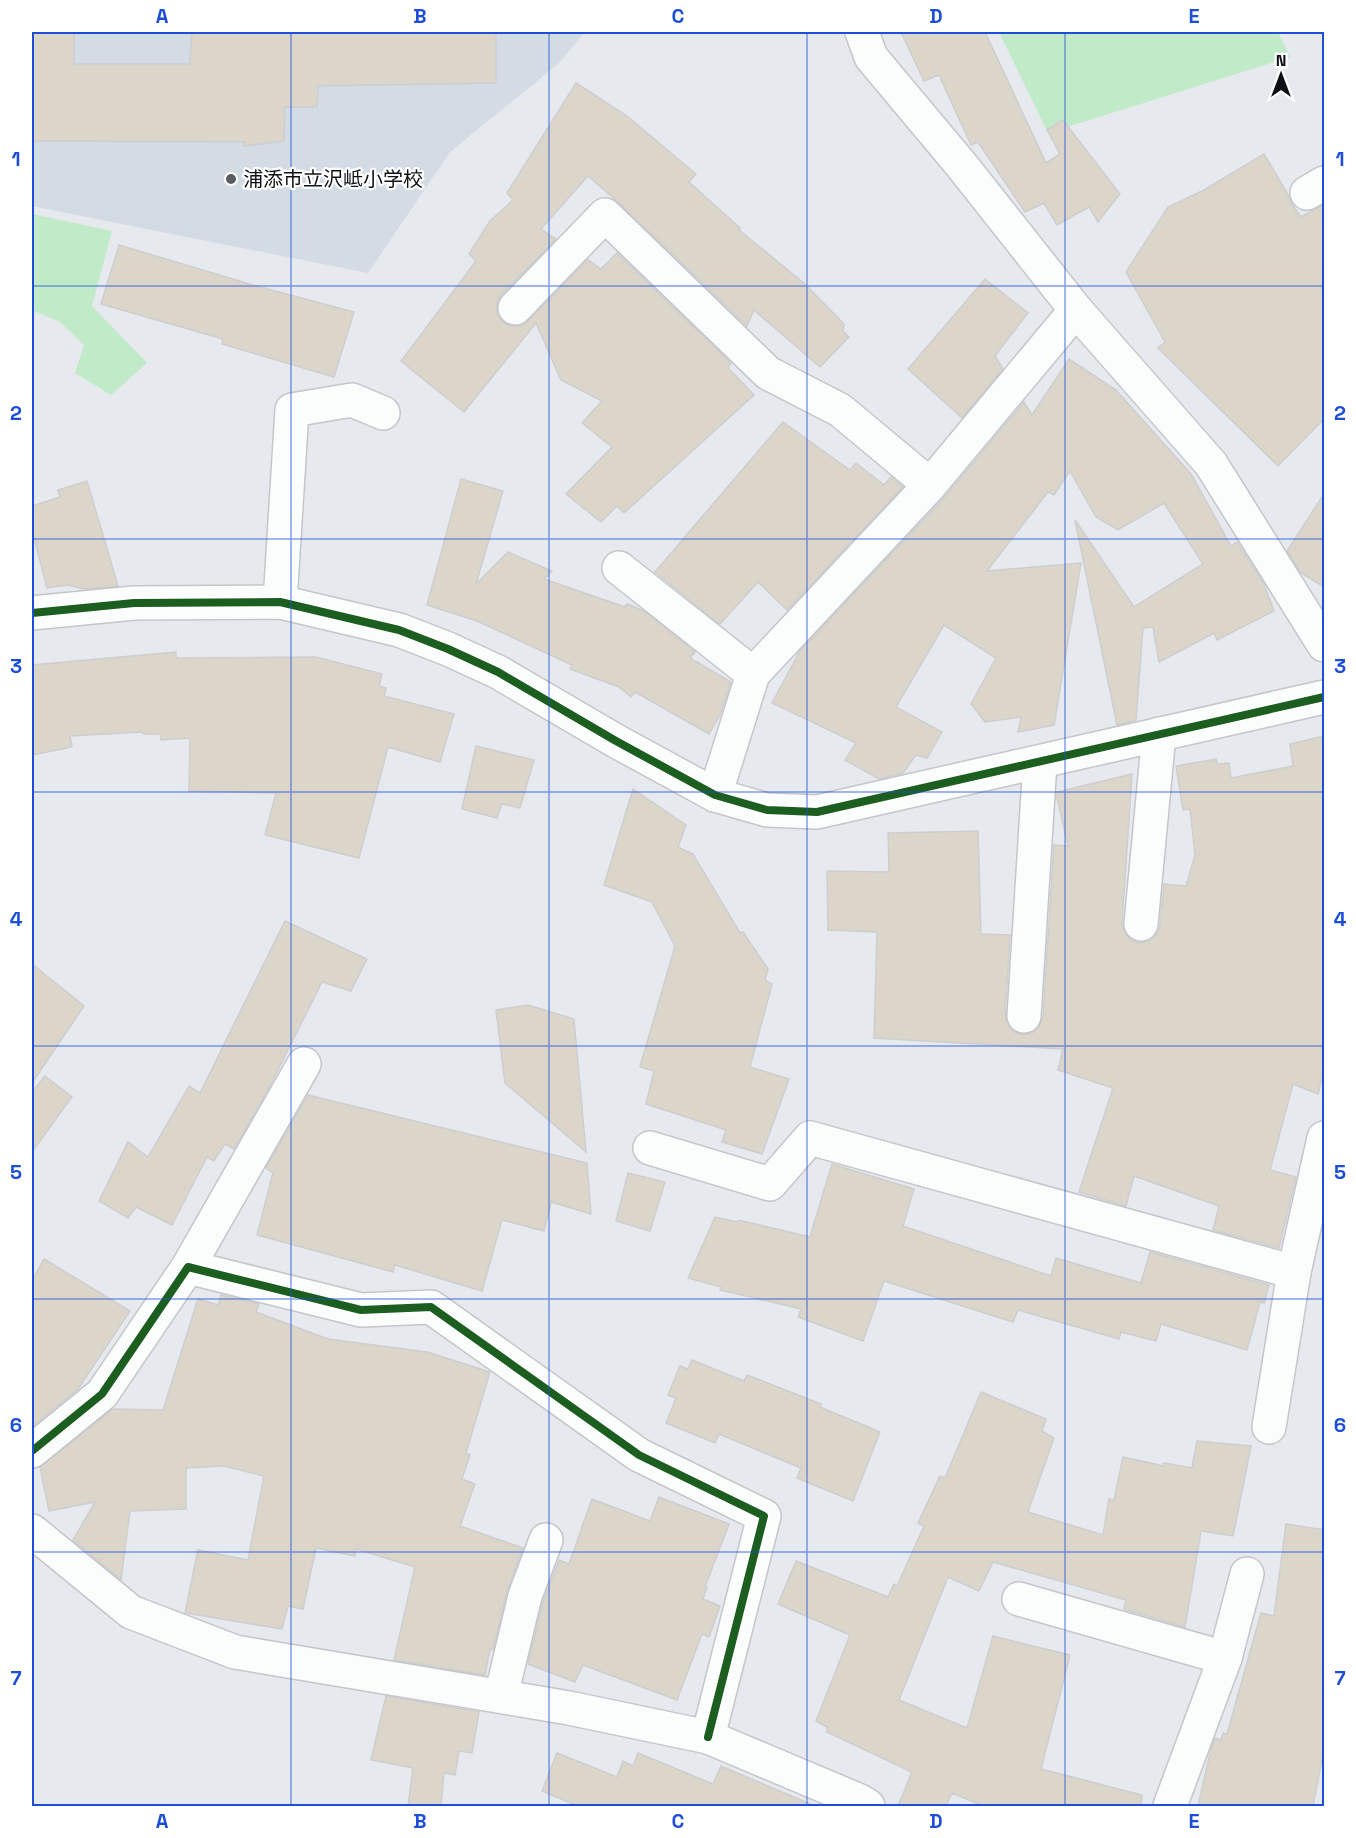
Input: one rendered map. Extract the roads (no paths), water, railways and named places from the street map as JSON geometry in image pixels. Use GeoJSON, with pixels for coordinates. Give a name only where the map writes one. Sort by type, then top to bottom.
{"type":"FeatureCollection","features":[{"type":"Feature","properties":{"kind":"street"},"geometry":{"type":"LineString","coordinates":[[861,32],[871,57],[963,167],[1076,310],[1211,464],[1324,645]]}},
{"type":"Feature","properties":{"kind":"street"},"geometry":{"type":"LineString","coordinates":[[515,308],[605,215],[768,373],[840,410],[930,485]]}},
{"type":"Feature","properties":{"kind":"street"},"geometry":{"type":"LineString","coordinates":[[715,795],[753,674],[930,485],[1076,310]]}},
{"type":"Feature","properties":{"kind":"street"},"geometry":{"type":"LineString","coordinates":[[280,602],[292,410],[352,400],[383,413]]}},
{"type":"Feature","properties":{"kind":"street"},"geometry":{"type":"LineString","coordinates":[[619,568],[753,674]]}},
{"type":"Feature","properties":{"kind":"street"},"geometry":{"type":"LineString","coordinates":[[32,613],[134,603],[280,602],[399,630],[498,672],[616,741],[715,795],[767,810],[817,812],[1324,697]]}},
{"type":"Feature","properties":{"kind":"street"},"geometry":{"type":"LineString","coordinates":[[1141,924],[1160,735]]}},
{"type":"Feature","properties":{"kind":"street"},"geometry":{"type":"LineString","coordinates":[[1024,1016],[1040,762]]}},
{"type":"Feature","properties":{"kind":"street"},"geometry":{"type":"LineString","coordinates":[[32,1451],[102,1394],[188,1267],[304,1064]]}},
{"type":"Feature","properties":{"kind":"street"},"geometry":{"type":"LineString","coordinates":[[650,1148],[770,1184],[810,1138],[1294,1272]]}},
{"type":"Feature","properties":{"kind":"street"},"geometry":{"type":"LineString","coordinates":[[1269,1428],[1294,1272],[1324,1138]]}},
{"type":"Feature","properties":{"kind":"street"},"geometry":{"type":"LineString","coordinates":[[188,1267],[361,1310],[431,1307],[639,1455],[764,1516],[708,1737]]}},
{"type":"Feature","properties":{"kind":"street"},"geometry":{"type":"LineString","coordinates":[[32,1531],[131,1612],[235,1652],[569,1708],[708,1737],[868,1806]]}},
{"type":"Feature","properties":{"kind":"street"},"geometry":{"type":"LineString","coordinates":[[501,1696],[525,1596],[546,1540]]}},
{"type":"Feature","properties":{"kind":"street"},"geometry":{"type":"LineString","coordinates":[[1170,1806],[1225,1659],[1247,1574]]}},
{"type":"Feature","properties":{"kind":"street"},"geometry":{"type":"LineString","coordinates":[[1019,1599],[1225,1659]]}},
{"type":"Feature","properties":{"kind":"place","name":"浦添市立沢岻小学校"},"geometry":{"type":"Point","coordinates":[231,179]}}]}
